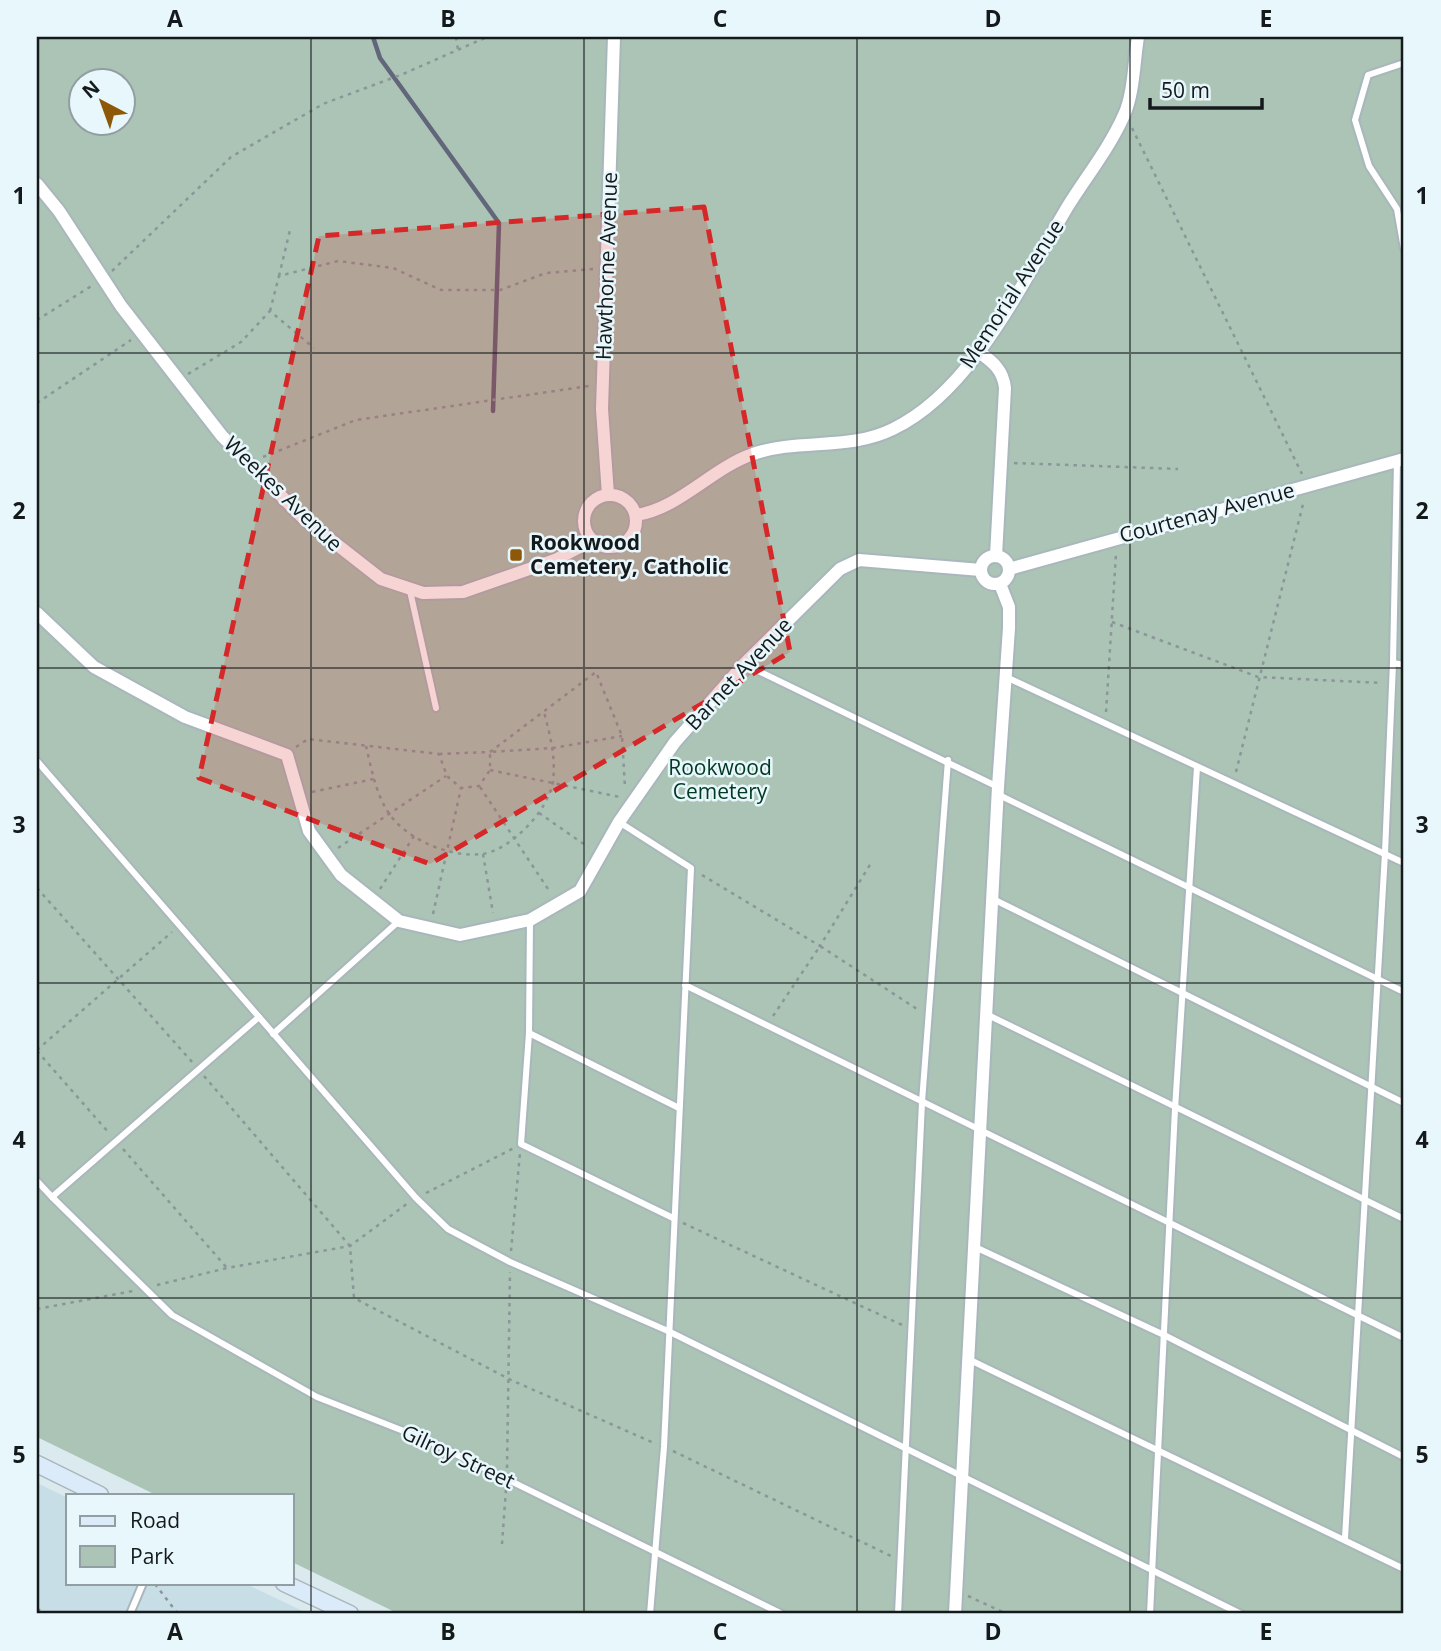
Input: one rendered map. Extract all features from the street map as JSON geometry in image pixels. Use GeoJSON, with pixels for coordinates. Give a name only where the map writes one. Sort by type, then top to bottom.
{"type":"FeatureCollection","features":[{"type":"Feature","properties":{"kind":"main road"},"geometry":{"type":"LineString","coordinates":[[37,1464],[98,1494]]}},
{"type":"Feature","properties":{"kind":"main road"},"geometry":{"type":"LineString","coordinates":[[286,1584],[350,1614]]}},
{"type":"Feature","properties":{"kind":"street","name":"Hawthorne Avenue"},"geometry":{"type":"LineString","coordinates":[[608,495],[603,384],[614,37]]}},
{"type":"Feature","properties":{"kind":"street","name":"Memorial Avenue"},"geometry":{"type":"LineString","coordinates":[[636,516],[662,506],[722,468],[754,454],[789,446],[849,442],[896,428],[917,416],[944,393],[979,352],[1125,114],[1138,37]]}},
{"type":"Feature","properties":{"kind":"street","name":"Weekes Avenue"},"geometry":{"type":"LineString","coordinates":[[37,184],[59,211],[142,333],[247,464],[338,548],[381,579],[410,591],[440,594],[473,590],[567,554],[593,540]]}},
{"type":"Feature","properties":{"kind":"street"},"geometry":{"type":"LineString","coordinates":[[979,352],[995,363],[1004,381],[996,556]]}},
{"type":"Feature","properties":{"kind":"street","name":"Courtenay Avenue"},"geometry":{"type":"LineString","coordinates":[[1009,569],[1400,460]]}},
{"type":"Feature","properties":{"kind":"street"},"geometry":{"type":"LineString","coordinates":[[608,495],[626,500],[636,516],[632,534],[623,543],[604,546],[593,540],[584,522],[587,509],[596,500],[608,495]]}},
{"type":"Feature","properties":{"kind":"street"},"geometry":{"type":"LineString","coordinates":[[996,556],[1006,561],[1009,569],[1007,579],[1000,584],[986,582],[981,570],[986,560],[996,556]]}},
{"type":"Feature","properties":{"kind":"street","name":"Barnet Avenue"},"geometry":{"type":"LineString","coordinates":[[287,755],[309,831],[341,875],[399,921],[460,934],[530,920],[580,891],[619,822],[675,742],[744,664],[840,569],[859,560],[981,570]]}},
{"type":"Feature","properties":{"kind":"street"},"geometry":{"type":"LineString","coordinates":[[955,1614],[954,1590],[997,791],[1006,677],[1009,607],[1000,584]]}},
{"type":"Feature","properties":{"kind":"street"},"geometry":{"type":"LineString","coordinates":[[39,620],[94,667],[185,717],[287,755]]}},
{"type":"Feature","properties":{"kind":"lane"},"geometry":{"type":"LineString","coordinates":[[1404,63],[1368,75],[1355,120],[1369,166],[1397,209],[1404,249]]}},
{"type":"Feature","properties":{"kind":"lane"},"geometry":{"type":"LineString","coordinates":[[1345,1538],[1385,853],[1400,460]]}},
{"type":"Feature","properties":{"kind":"lane"},"geometry":{"type":"LineString","coordinates":[[410,591],[436,708]]}},
{"type":"Feature","properties":{"kind":"lane"},"geometry":{"type":"LineString","coordinates":[[1393,663],[1404,665]]}},
{"type":"Feature","properties":{"kind":"lane"},"geometry":{"type":"LineString","coordinates":[[744,664],[948,761],[997,791],[1404,992]]}},
{"type":"Feature","properties":{"kind":"lane"},"geometry":{"type":"LineString","coordinates":[[1006,677],[1404,863]]}},
{"type":"Feature","properties":{"kind":"lane"},"geometry":{"type":"LineString","coordinates":[[37,761],[416,1198],[448,1228],[510,1262],[668,1331],[961,1473],[1241,1614]]}},
{"type":"Feature","properties":{"kind":"lane"},"geometry":{"type":"LineString","coordinates":[[898,1614],[922,1102],[948,761]]}},
{"type":"Feature","properties":{"kind":"lane"},"geometry":{"type":"LineString","coordinates":[[1150,1614],[1175,1109],[1197,767]]}},
{"type":"Feature","properties":{"kind":"lane"},"geometry":{"type":"LineString","coordinates":[[619,822],[691,868],[664,1447],[650,1614]]}},
{"type":"Feature","properties":{"kind":"lane"},"geometry":{"type":"LineString","coordinates":[[993,899],[1404,1103]]}},
{"type":"Feature","properties":{"kind":"lane"},"geometry":{"type":"LineString","coordinates":[[530,920],[529,1033],[521,1144],[673,1218]]}},
{"type":"Feature","properties":{"kind":"lane"},"geometry":{"type":"LineString","coordinates":[[273,1034],[399,921]]}},
{"type":"Feature","properties":{"kind":"lane"},"geometry":{"type":"LineString","coordinates":[[685,985],[1404,1338]]}},
{"type":"Feature","properties":{"kind":"lane"},"geometry":{"type":"LineString","coordinates":[[986,1014],[1404,1219]]}},
{"type":"Feature","properties":{"kind":"lane"},"geometry":{"type":"LineString","coordinates":[[52,1197],[259,1017]]}},
{"type":"Feature","properties":{"kind":"lane"},"geometry":{"type":"LineString","coordinates":[[529,1033],[679,1108]]}},
{"type":"Feature","properties":{"kind":"lane","name":"Gilroy Street"},"geometry":{"type":"LineString","coordinates":[[37,1181],[142,1289],[172,1315],[317,1397],[429,1441],[782,1614]]}},
{"type":"Feature","properties":{"kind":"lane"},"geometry":{"type":"LineString","coordinates":[[973,1246],[1164,1335],[1404,1457]]}},
{"type":"Feature","properties":{"kind":"lane"},"geometry":{"type":"LineString","coordinates":[[967,1359],[1345,1538],[1404,1569]]}},
{"type":"Feature","properties":{"kind":"lane"},"geometry":{"type":"LineString","coordinates":[[130,1614],[142,1584]]}},
{"type":"Feature","properties":{"kind":"path"},"geometry":{"type":"LineString","coordinates":[[456,37],[458,50]]}},
{"type":"Feature","properties":{"kind":"path"},"geometry":{"type":"LineString","coordinates":[[37,320],[103,279],[231,157],[323,104],[403,74],[487,37]]}},
{"type":"Feature","properties":{"kind":"path"},"geometry":{"type":"LineString","coordinates":[[1125,114],[1308,486],[1258,677],[1234,782]]}},
{"type":"Feature","properties":{"kind":"path"},"geometry":{"type":"LineString","coordinates":[[179,379],[242,342],[270,311],[290,230]]}},
{"type":"Feature","properties":{"kind":"path"},"geometry":{"type":"LineString","coordinates":[[279,276],[338,261],[393,268],[441,290],[488,290],[508,287],[546,273],[607,268]]}},
{"type":"Feature","properties":{"kind":"path"},"geometry":{"type":"LineString","coordinates":[[270,311],[314,348]]}},
{"type":"Feature","properties":{"kind":"path"},"geometry":{"type":"LineString","coordinates":[[37,403],[142,333]]}},
{"type":"Feature","properties":{"kind":"path"},"geometry":{"type":"LineString","coordinates":[[247,464],[356,420],[603,384]]}},
{"type":"Feature","properties":{"kind":"path"},"geometry":{"type":"LineString","coordinates":[[999,463],[1178,468]]}},
{"type":"Feature","properties":{"kind":"path"},"geometry":{"type":"LineString","coordinates":[[1106,722],[1116,538]]}},
{"type":"Feature","properties":{"kind":"path"},"geometry":{"type":"LineString","coordinates":[[1112,622],[1258,677],[1392,684]]}},
{"type":"Feature","properties":{"kind":"path"},"geometry":{"type":"LineString","coordinates":[[490,751],[596,672],[622,736],[624,798],[491,770]]}},
{"type":"Feature","properties":{"kind":"path"},"geometry":{"type":"LineString","coordinates":[[366,746],[374,779],[388,813],[414,836],[447,852],[483,854],[515,838],[539,813],[553,783],[553,748],[544,712]]}},
{"type":"Feature","properties":{"kind":"path"},"geometry":{"type":"LineString","coordinates":[[287,755],[307,738],[439,754],[553,748],[622,736]]}},
{"type":"Feature","properties":{"kind":"path"},"geometry":{"type":"LineString","coordinates":[[439,754],[447,776],[461,788],[479,786],[491,770],[490,751]]}},
{"type":"Feature","properties":{"kind":"path"},"geometry":{"type":"LineString","coordinates":[[327,856],[447,776]]}},
{"type":"Feature","properties":{"kind":"path"},"geometry":{"type":"LineString","coordinates":[[298,795],[374,779]]}},
{"type":"Feature","properties":{"kind":"path"},"geometry":{"type":"LineString","coordinates":[[479,786],[558,904]]}},
{"type":"Feature","properties":{"kind":"path"},"geometry":{"type":"LineString","coordinates":[[430,928],[461,788]]}},
{"type":"Feature","properties":{"kind":"path"},"geometry":{"type":"LineString","coordinates":[[539,813],[600,855]]}},
{"type":"Feature","properties":{"kind":"path"},"geometry":{"type":"LineString","coordinates":[[373,900],[414,836]]}},
{"type":"Feature","properties":{"kind":"path"},"geometry":{"type":"LineString","coordinates":[[483,854],[496,927]]}},
{"type":"Feature","properties":{"kind":"path"},"geometry":{"type":"LineString","coordinates":[[767,1025],[871,863]]}},
{"type":"Feature","properties":{"kind":"path"},"geometry":{"type":"LineString","coordinates":[[691,868],[929,1016]]}},
{"type":"Feature","properties":{"kind":"path"},"geometry":{"type":"LineString","coordinates":[[180,926],[37,1050],[228,1268]]}},
{"type":"Feature","properties":{"kind":"path"},"geometry":{"type":"LineString","coordinates":[[37,1309],[142,1289],[228,1268],[351,1246],[416,1198],[521,1144]]}},
{"type":"Feature","properties":{"kind":"path"},"geometry":{"type":"LineString","coordinates":[[502,1544],[511,1380],[510,1262],[521,1144]]}},
{"type":"Feature","properties":{"kind":"path"},"geometry":{"type":"LineString","coordinates":[[673,1218],[912,1329]]}},
{"type":"Feature","properties":{"kind":"path"},"geometry":{"type":"LineString","coordinates":[[351,1246],[354,1298],[511,1380],[664,1447],[901,1561]]}},
{"type":"Feature","properties":{"kind":"path"},"geometry":{"type":"LineString","coordinates":[[155,1584],[178,1614]]}},
{"type":"Feature","properties":{"kind":"path"},"geometry":{"type":"LineString","coordinates":[[954,1590],[1006,1614]]}},
{"type":"Feature","properties":{"kind":"path"},"geometry":{"type":"LineString","coordinates":[[37,1609],[48,1614]]}},
{"type":"Feature","properties":{"kind":"highlighted area"},"geometry":{"type":"Polygon","coordinates":[[[704,207],[790,652],[430,864],[199,778],[319,236],[704,207]]]}},
{"type":"Feature","properties":{"kind":"shaded area"},"geometry":{"type":"Polygon","coordinates":[[[37,1483],[66,1497],[66,1584],[246,1584],[309,1614],[37,1614],[37,1483]]]}},
{"type":"Feature","properties":{"kind":"green space","name":"Rookwood Cemetery"},"geometry":{"type":"Polygon","coordinates":[[[37,37],[1404,37],[1404,1614],[399,1614],[294,1563],[294,1494],[154,1494],[37,1437],[37,37]]]}},
{"type":"Feature","properties":{"kind":"waterway"},"geometry":{"type":"LineString","coordinates":[[373,37],[380,58],[499,223],[493,411]]}},
{"type":"Feature","properties":{"kind":"place","name":"Rookwood Cemetery, Catholic"},"geometry":{"type":"Point","coordinates":[516,555]}}]}
